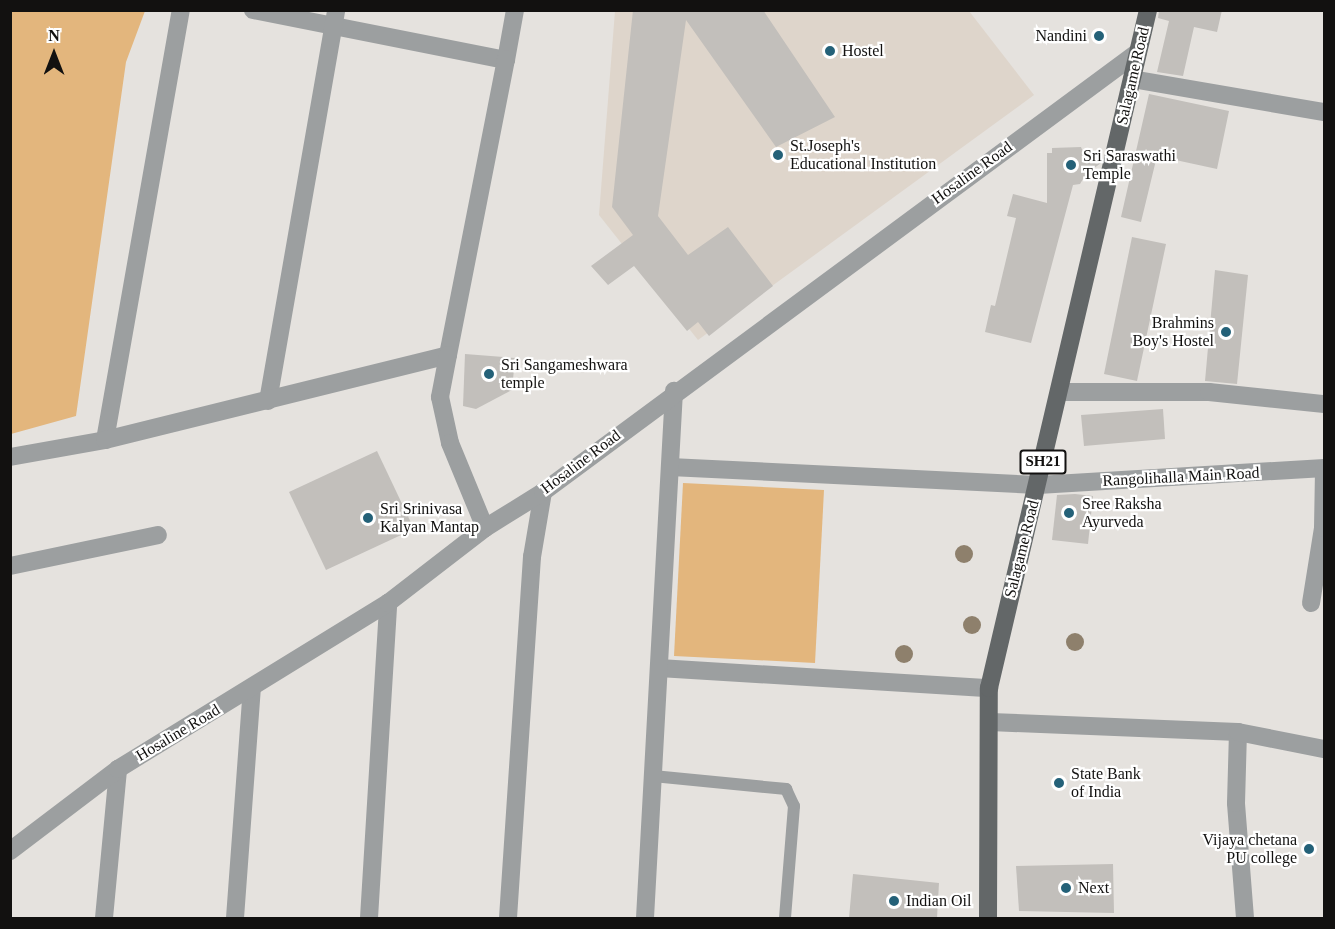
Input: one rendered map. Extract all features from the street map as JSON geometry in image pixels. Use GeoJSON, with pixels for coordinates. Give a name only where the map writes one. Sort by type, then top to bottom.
{"type":"FeatureCollection","features":[{"type":"Feature","properties":{"kind":"main road","name":"Salagame Road"},"geometry":{"type":"LineString","coordinates":[[987,918],[989,688],[1148,10]]}},
{"type":"Feature","properties":{"kind":"street"},"geometry":{"type":"LineString","coordinates":[[105,440],[181,10]]}},
{"type":"Feature","properties":{"kind":"street"},"geometry":{"type":"LineString","coordinates":[[253,10],[335,18],[506,60]]}},
{"type":"Feature","properties":{"kind":"street"},"geometry":{"type":"LineString","coordinates":[[485,528],[450,443],[440,398],[515,10]]}},
{"type":"Feature","properties":{"kind":"street"},"geometry":{"type":"LineString","coordinates":[[268,401],[335,18]]}},
{"type":"Feature","properties":{"kind":"street","name":"Hosaline Road"},"geometry":{"type":"LineString","coordinates":[[10,851],[118,769],[388,603],[485,528],[543,492],[674,391],[1138,51]]}},
{"type":"Feature","properties":{"kind":"street"},"geometry":{"type":"LineString","coordinates":[[1132,79],[1324,112]]}},
{"type":"Feature","properties":{"kind":"street"},"geometry":{"type":"LineString","coordinates":[[10,457],[105,440],[448,355]]}},
{"type":"Feature","properties":{"kind":"street"},"geometry":{"type":"LineString","coordinates":[[645,918],[674,391]]}},
{"type":"Feature","properties":{"kind":"street"},"geometry":{"type":"LineString","coordinates":[[1059,392],[1209,392],[1324,404]]}},
{"type":"Feature","properties":{"kind":"street","name":"Rangolihalla Main Road"},"geometry":{"type":"LineString","coordinates":[[670,467],[1038,485],[1324,468]]}},
{"type":"Feature","properties":{"kind":"street"},"geometry":{"type":"LineString","coordinates":[[1311,603],[1322,538],[1324,468]]}},
{"type":"Feature","properties":{"kind":"street"},"geometry":{"type":"LineString","coordinates":[[508,918],[532,557],[543,492]]}},
{"type":"Feature","properties":{"kind":"street"},"geometry":{"type":"LineString","coordinates":[[10,566],[158,536]]}},
{"type":"Feature","properties":{"kind":"street"},"geometry":{"type":"LineString","coordinates":[[369,918],[388,603]]}},
{"type":"Feature","properties":{"kind":"street"},"geometry":{"type":"LineString","coordinates":[[659,668],[989,688]]}},
{"type":"Feature","properties":{"kind":"street"},"geometry":{"type":"LineString","coordinates":[[235,918],[252,688]]}},
{"type":"Feature","properties":{"kind":"street"},"geometry":{"type":"LineString","coordinates":[[990,722],[1238,732],[1324,749]]}},
{"type":"Feature","properties":{"kind":"street"},"geometry":{"type":"LineString","coordinates":[[1238,732],[1236,803],[1245,918]]}},
{"type":"Feature","properties":{"kind":"street"},"geometry":{"type":"LineString","coordinates":[[104,918],[118,769]]}},
{"type":"Feature","properties":{"kind":"lane"},"geometry":{"type":"LineString","coordinates":[[653,776],[786,789],[794,806],[785,918]]}},
{"type":"Feature","properties":{"kind":"shaded area"},"geometry":{"type":"Polygon","coordinates":[[[11,10],[145,11],[126,62],[76,416],[11,434],[11,10]]]}},
{"type":"Feature","properties":{"kind":"shaded area","name":"St.Joseph's Educational Institution"},"geometry":{"type":"Polygon","coordinates":[[[615,11],[969,11],[1034,95],[698,340],[599,215],[615,11]]]}},
{"type":"Feature","properties":{"kind":"shaded area"},"geometry":{"type":"Polygon","coordinates":[[[683,483],[824,490],[815,663],[674,656],[683,483]]]}},
{"type":"Feature","properties":{"kind":"building"},"geometry":{"type":"Polygon","coordinates":[[[633,10],[763,10],[835,117],[776,147],[686,20],[658,216],[688,255],[728,227],[773,286],[709,336],[698,322],[687,331],[634,266],[608,285],[591,266],[633,235],[612,207],[633,10]]]}},
{"type":"Feature","properties":{"kind":"building"},"geometry":{"type":"Polygon","coordinates":[[[1159,10],[1222,10],[1217,32],[1194,27],[1183,76],[1157,72],[1169,21],[1158,18],[1159,10]]]}},
{"type":"Feature","properties":{"kind":"building"},"geometry":{"type":"Polygon","coordinates":[[[1149,94],[1229,111],[1217,169],[1157,156],[1141,222],[1121,217],[1149,94]]]}},
{"type":"Feature","properties":{"kind":"building"},"geometry":{"type":"Polygon","coordinates":[[[1081,147],[1084,154],[1090,154],[1089,160],[1101,163],[1086,174],[1080,184],[1073,185],[1031,343],[985,332],[991,305],[995,306],[1016,218],[1007,216],[1013,194],[1047,203],[1047,153],[1052,153],[1052,148],[1081,147]]]}},
{"type":"Feature","properties":{"kind":"building"},"geometry":{"type":"Polygon","coordinates":[[[1132,237],[1166,244],[1137,381],[1104,374],[1132,237]]]}},
{"type":"Feature","properties":{"kind":"building","name":"Brahmins Boy's Hostel"},"geometry":{"type":"Polygon","coordinates":[[[1215,270],[1248,275],[1237,384],[1205,381],[1215,270]]]}},
{"type":"Feature","properties":{"kind":"building","name":"Sri Sangameshwara temple"},"geometry":{"type":"Polygon","coordinates":[[[465,354],[515,358],[512,390],[476,409],[463,406],[465,354]]]}},
{"type":"Feature","properties":{"kind":"building"},"geometry":{"type":"Polygon","coordinates":[[[1163,409],[1165,439],[1084,446],[1081,415],[1163,409]]]}},
{"type":"Feature","properties":{"kind":"building"},"geometry":{"type":"Polygon","coordinates":[[[377,451],[414,529],[326,570],[289,492],[377,451]]]}},
{"type":"Feature","properties":{"kind":"building"},"geometry":{"type":"Polygon","coordinates":[[[1057,495],[1093,496],[1088,544],[1052,540],[1057,495]]]}},
{"type":"Feature","properties":{"kind":"building","name":"Next"},"geometry":{"type":"Polygon","coordinates":[[[1113,864],[1114,913],[1019,911],[1016,866],[1113,864]]]}},
{"type":"Feature","properties":{"kind":"building","name":"Indian Oil"},"geometry":{"type":"Polygon","coordinates":[[[853,874],[939,883],[937,918],[849,918],[853,874]]]}},
{"type":"Feature","properties":{"kind":"place","name":"Nandini"},"geometry":{"type":"Point","coordinates":[1099,36]}},
{"type":"Feature","properties":{"kind":"place","name":"Hostel"},"geometry":{"type":"Point","coordinates":[830,51]}},
{"type":"Feature","properties":{"kind":"place","name":"St.Joseph's Educational Institution"},"geometry":{"type":"Point","coordinates":[778,155]}},
{"type":"Feature","properties":{"kind":"place","name":"Sri Saraswathi Temple"},"geometry":{"type":"Point","coordinates":[1071,165]}},
{"type":"Feature","properties":{"kind":"place","name":"Brahmins Boy's Hostel"},"geometry":{"type":"Point","coordinates":[1226,332]}},
{"type":"Feature","properties":{"kind":"place","name":"Sri Sangameshwara temple"},"geometry":{"type":"Point","coordinates":[489,374]}},
{"type":"Feature","properties":{"kind":"place","name":"Sree Raksha Ayurveda"},"geometry":{"type":"Point","coordinates":[1069,513]}},
{"type":"Feature","properties":{"kind":"place","name":"Sri Srinivasa Kalyan Mantap"},"geometry":{"type":"Point","coordinates":[368,518]}},
{"type":"Feature","properties":{"kind":"place","name":"State Bank of India"},"geometry":{"type":"Point","coordinates":[1059,783]}},
{"type":"Feature","properties":{"kind":"place","name":"Vijaya chetana PU college"},"geometry":{"type":"Point","coordinates":[1309,849]}},
{"type":"Feature","properties":{"kind":"place","name":"Next"},"geometry":{"type":"Point","coordinates":[1066,888]}},
{"type":"Feature","properties":{"kind":"place","name":"Indian Oil"},"geometry":{"type":"Point","coordinates":[894,901]}}]}
